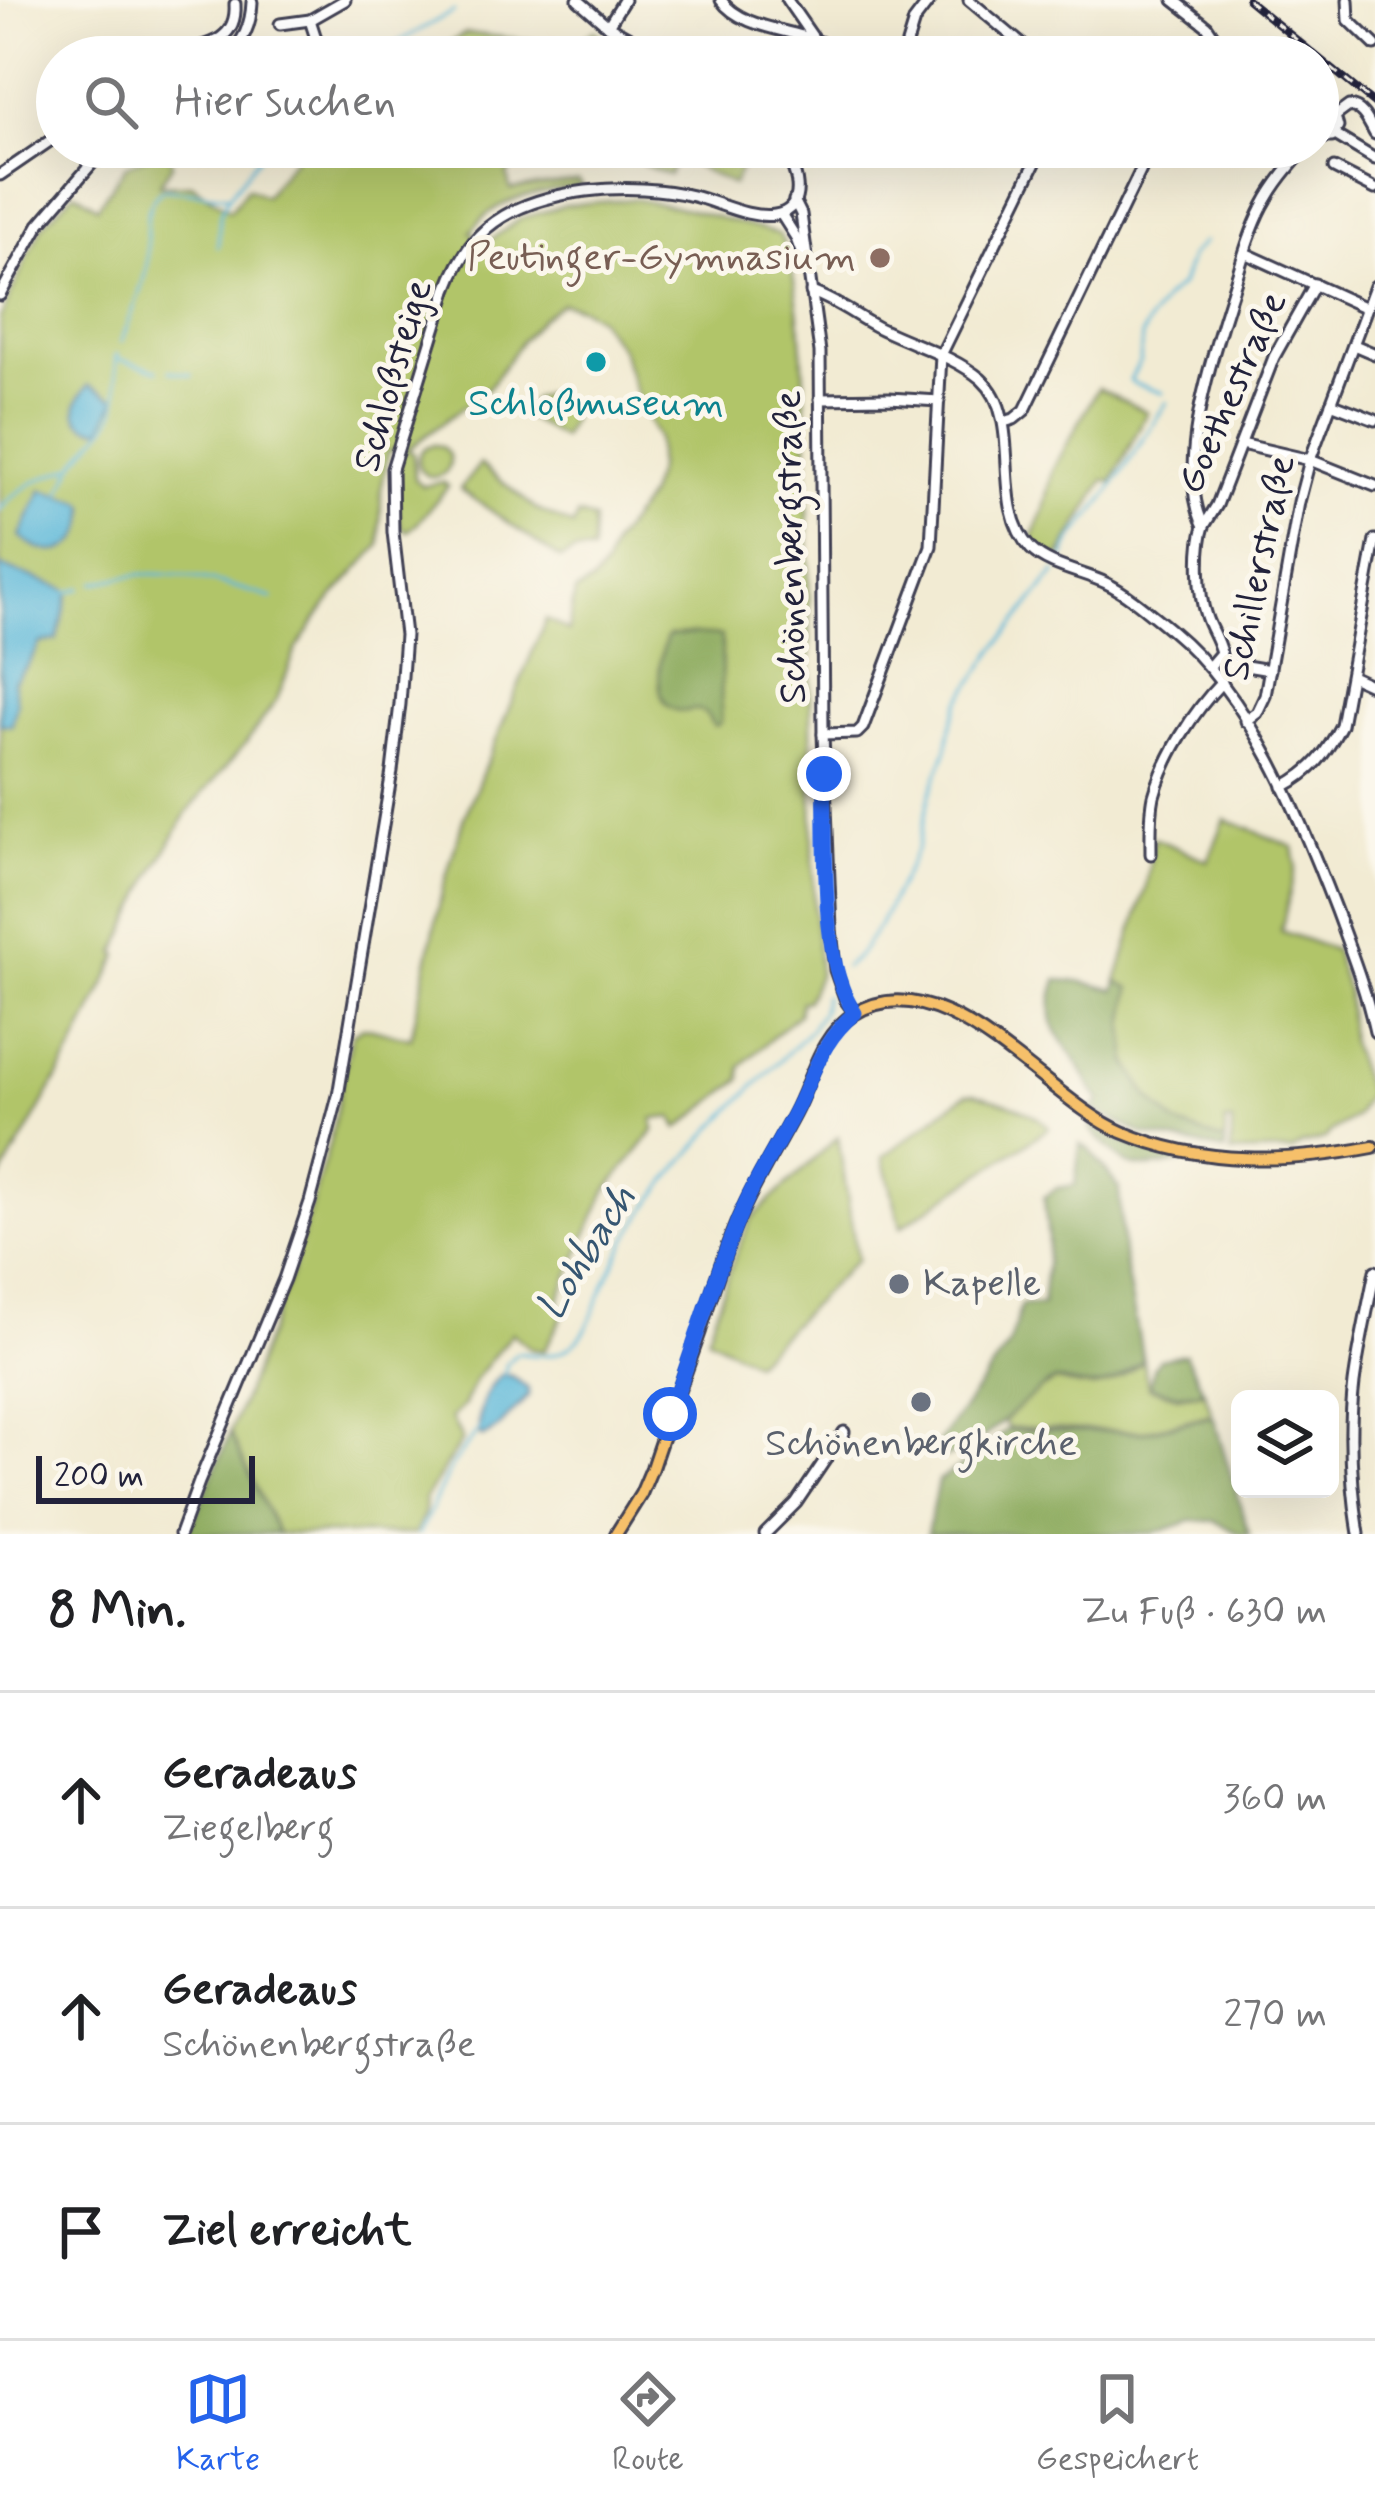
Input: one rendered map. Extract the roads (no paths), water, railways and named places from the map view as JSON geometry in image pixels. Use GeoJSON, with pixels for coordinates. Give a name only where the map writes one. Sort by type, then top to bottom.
{"type":"FeatureCollection","features":[{"type":"Feature","properties":{"kind":"main road"},"geometry":{"type":"LineString","coordinates":[[616,1534],[641,1495],[751,1190],[795,1111],[819,1054],[855,1013],[883,1003],[905,1002],[946,1012],[997,1042],[1103,1123],[1179,1150],[1228,1158],[1298,1159],[1374,1145]]}},
{"type":"Feature","properties":{"kind":"street"},"geometry":{"type":"LineString","coordinates":[[280,24],[310,20],[345,0]]}},
{"type":"Feature","properties":{"kind":"street"},"geometry":{"type":"LineString","coordinates":[[578,0],[626,36]]}},
{"type":"Feature","properties":{"kind":"street"},"geometry":{"type":"LineString","coordinates":[[608,26],[624,0]]}},
{"type":"Feature","properties":{"kind":"street"},"geometry":{"type":"LineString","coordinates":[[721,0],[727,9],[752,22],[800,36]]}},
{"type":"Feature","properties":{"kind":"street"},"geometry":{"type":"LineString","coordinates":[[787,0],[811,36]]}},
{"type":"Feature","properties":{"kind":"street"},"geometry":{"type":"LineString","coordinates":[[909,36],[930,0]]}},
{"type":"Feature","properties":{"kind":"street"},"geometry":{"type":"LineString","coordinates":[[969,0],[1012,36]]}},
{"type":"Feature","properties":{"kind":"street"},"geometry":{"type":"LineString","coordinates":[[1174,0],[1214,36]]}},
{"type":"Feature","properties":{"kind":"street"},"geometry":{"type":"LineString","coordinates":[[1348,0],[1349,20],[1375,45]]}},
{"type":"Feature","properties":{"kind":"street"},"geometry":{"type":"LineString","coordinates":[[245,36],[252,2]]}},
{"type":"Feature","properties":{"kind":"street"},"geometry":{"type":"LineString","coordinates":[[225,36],[236,22],[235,4]]}},
{"type":"Feature","properties":{"kind":"street"},"geometry":{"type":"LineString","coordinates":[[310,20],[315,36]]}},
{"type":"Feature","properties":{"kind":"street"},"geometry":{"type":"LineString","coordinates":[[1339,113],[1356,107],[1375,134]]}},
{"type":"Feature","properties":{"kind":"street"},"geometry":{"type":"LineString","coordinates":[[1339,138],[1375,160]]}},
{"type":"Feature","properties":{"kind":"street"},"geometry":{"type":"LineString","coordinates":[[0,175],[36,150]]}},
{"type":"Feature","properties":{"kind":"street"},"geometry":{"type":"LineString","coordinates":[[0,295],[39,225],[88,168]]}},
{"type":"Feature","properties":{"kind":"street"},"geometry":{"type":"LineString","coordinates":[[794,168],[797,190],[782,214],[806,264]]}},
{"type":"Feature","properties":{"kind":"street"},"geometry":{"type":"LineString","coordinates":[[824,734],[857,733],[862,728],[931,546],[941,355],[1032,168]]}},
{"type":"Feature","properties":{"kind":"street"},"geometry":{"type":"LineString","coordinates":[[1004,422],[1025,410],[1142,168]]}},
{"type":"Feature","properties":{"kind":"street"},"geometry":{"type":"LineString","coordinates":[[1209,667],[1219,657],[1220,646],[1200,590],[1204,526],[1196,511],[1193,466],[1198,421],[1212,355],[1245,253],[1261,210],[1288,168]]}},
{"type":"Feature","properties":{"kind":"street"},"geometry":{"type":"LineString","coordinates":[[1334,168],[1375,189]]}},
{"type":"Feature","properties":{"kind":"street","name":"Schloßsteige"},"geometry":{"type":"LineString","coordinates":[[181,1534],[284,1279],[338,1096],[400,704],[405,635],[392,512],[395,457],[457,265],[484,230],[508,213],[531,203],[623,188],[692,195],[768,216],[782,214]]}},
{"type":"Feature","properties":{"kind":"street"},"geometry":{"type":"LineString","coordinates":[[794,200],[801,214],[806,264]]}},
{"type":"Feature","properties":{"kind":"street"},"geometry":{"type":"LineString","coordinates":[[1245,253],[1366,308]]}},
{"type":"Feature","properties":{"kind":"street","name":"Schönenbergstraße"},"geometry":{"type":"LineString","coordinates":[[806,264],[820,352],[828,883],[835,970],[855,1013]]}},
{"type":"Feature","properties":{"kind":"street","name":"Goethestraße"},"geometry":{"type":"LineString","coordinates":[[1204,526],[1217,505],[1274,357],[1315,284]]}},
{"type":"Feature","properties":{"kind":"street","name":"Schillerstraße"},"geometry":{"type":"LineString","coordinates":[[1246,721],[1262,706],[1310,460],[1375,286]]}},
{"type":"Feature","properties":{"kind":"street"},"geometry":{"type":"LineString","coordinates":[[811,292],[832,298],[871,324],[941,355],[989,386],[1004,422],[1012,508],[1024,540],[1033,551],[1111,585],[1179,638],[1222,682],[1283,787],[1308,841],[1368,996],[1375,1033]]}},
{"type":"Feature","properties":{"kind":"street"},"geometry":{"type":"LineString","coordinates":[[1354,345],[1375,354]]}},
{"type":"Feature","properties":{"kind":"street"},"geometry":{"type":"LineString","coordinates":[[820,399],[939,401]]}},
{"type":"Feature","properties":{"kind":"street"},"geometry":{"type":"LineString","coordinates":[[1331,403],[1375,420]]}},
{"type":"Feature","properties":{"kind":"street"},"geometry":{"type":"LineString","coordinates":[[1241,444],[1310,460],[1375,486]]}},
{"type":"Feature","properties":{"kind":"street"},"geometry":{"type":"LineString","coordinates":[[1283,787],[1307,773],[1328,751],[1341,725],[1375,540]]}},
{"type":"Feature","properties":{"kind":"street"},"geometry":{"type":"LineString","coordinates":[[1219,657],[1270,670]]}},
{"type":"Feature","properties":{"kind":"street"},"geometry":{"type":"LineString","coordinates":[[1351,676],[1375,687]]}},
{"type":"Feature","properties":{"kind":"street"},"geometry":{"type":"LineString","coordinates":[[1151,854],[1154,796],[1192,720],[1222,682]]}},
{"type":"Feature","properties":{"kind":"street"},"geometry":{"type":"LineString","coordinates":[[1359,1534],[1352,1473],[1354,1381],[1375,1271]]}},
{"type":"Feature","properties":{"kind":"street"},"geometry":{"type":"LineString","coordinates":[[765,1534],[796,1503],[844,1432]]}},
{"type":"Feature","properties":{"kind":"water"},"geometry":{"type":"Polygon","coordinates":[[[89,385],[116,399],[102,429],[84,424],[77,414],[89,385]]]}},
{"type":"Feature","properties":{"kind":"water"},"geometry":{"type":"Polygon","coordinates":[[[42,490],[86,506],[81,534],[66,549],[44,550],[20,536],[42,490]]]}},
{"type":"Feature","properties":{"kind":"water"},"geometry":{"type":"Polygon","coordinates":[[[0,566],[69,593],[57,640],[40,643],[13,681],[17,703],[12,725],[0,724],[0,566]]]}},
{"type":"Feature","properties":{"kind":"water"},"geometry":{"type":"Polygon","coordinates":[[[500,1375],[512,1376],[528,1389],[528,1396],[483,1437],[481,1411],[500,1375]]]}},
{"type":"Feature","properties":{"kind":"waterway"},"geometry":{"type":"LineString","coordinates":[[409,36],[454,11]]}},
{"type":"Feature","properties":{"kind":"waterway"},"geometry":{"type":"LineString","coordinates":[[121,342],[144,278],[147,216],[155,197],[163,189],[229,196],[250,168]]}},
{"type":"Feature","properties":{"kind":"waterway"},"geometry":{"type":"LineString","coordinates":[[218,247],[220,214],[228,197]]}},
{"type":"Feature","properties":{"kind":"waterway","name":"Lohbach"},"geometry":{"type":"LineString","coordinates":[[1163,393],[1130,380],[1140,361],[1149,321],[1181,285],[1191,255],[1204,242]]}},
{"type":"Feature","properties":{"kind":"waterway"},"geometry":{"type":"LineString","coordinates":[[0,510],[24,488],[74,466],[107,426],[117,405],[117,354]]}},
{"type":"Feature","properties":{"kind":"waterway"},"geometry":{"type":"LineString","coordinates":[[115,358],[158,370]]}},
{"type":"Feature","properties":{"kind":"waterway"},"geometry":{"type":"LineString","coordinates":[[170,371],[192,375]]}},
{"type":"Feature","properties":{"kind":"waterway","name":"Lohbach"},"geometry":{"type":"LineString","coordinates":[[1064,558],[1167,402]]}},
{"type":"Feature","properties":{"kind":"waterway"},"geometry":{"type":"LineString","coordinates":[[60,495],[72,470]]}},
{"type":"Feature","properties":{"kind":"waterway","name":"Lohbach"},"geometry":{"type":"LineString","coordinates":[[845,967],[879,926],[917,849],[959,702],[1056,572]]}},
{"type":"Feature","properties":{"kind":"waterway"},"geometry":{"type":"LineString","coordinates":[[94,583],[166,574],[272,598]]}},
{"type":"Feature","properties":{"kind":"waterway"},"geometry":{"type":"LineString","coordinates":[[66,593],[81,588]]}},
{"type":"Feature","properties":{"kind":"waterway","name":"Lohbach"},"geometry":{"type":"LineString","coordinates":[[504,1375],[517,1353],[555,1353],[577,1341],[641,1217],[721,1120],[810,1030],[822,1011],[824,996]]}},
{"type":"Feature","properties":{"kind":"waterway","name":"Lohbach"},"geometry":{"type":"LineString","coordinates":[[419,1534],[452,1465],[481,1427]]}},
{"type":"Feature","properties":{"kind":"railway"},"geometry":{"type":"LineString","coordinates":[[1248,0],[1292,36]]}},
{"type":"Feature","properties":{"kind":"railway"},"geometry":{"type":"LineString","coordinates":[[1339,75],[1375,104]]}},
{"type":"Feature","properties":{"kind":"place","name":"Peutinger-Gymnasium"},"geometry":{"type":"Point","coordinates":[880,258]}},
{"type":"Feature","properties":{"kind":"place","name":"Schloßmuseum"},"geometry":{"type":"Point","coordinates":[596,362]}},
{"type":"Feature","properties":{"kind":"place","name":"Kapelle"},"geometry":{"type":"Point","coordinates":[899,1284]}},
{"type":"Feature","properties":{"kind":"place","name":"Schönenbergkirche"},"geometry":{"type":"Point","coordinates":[921,1402]}}]}
